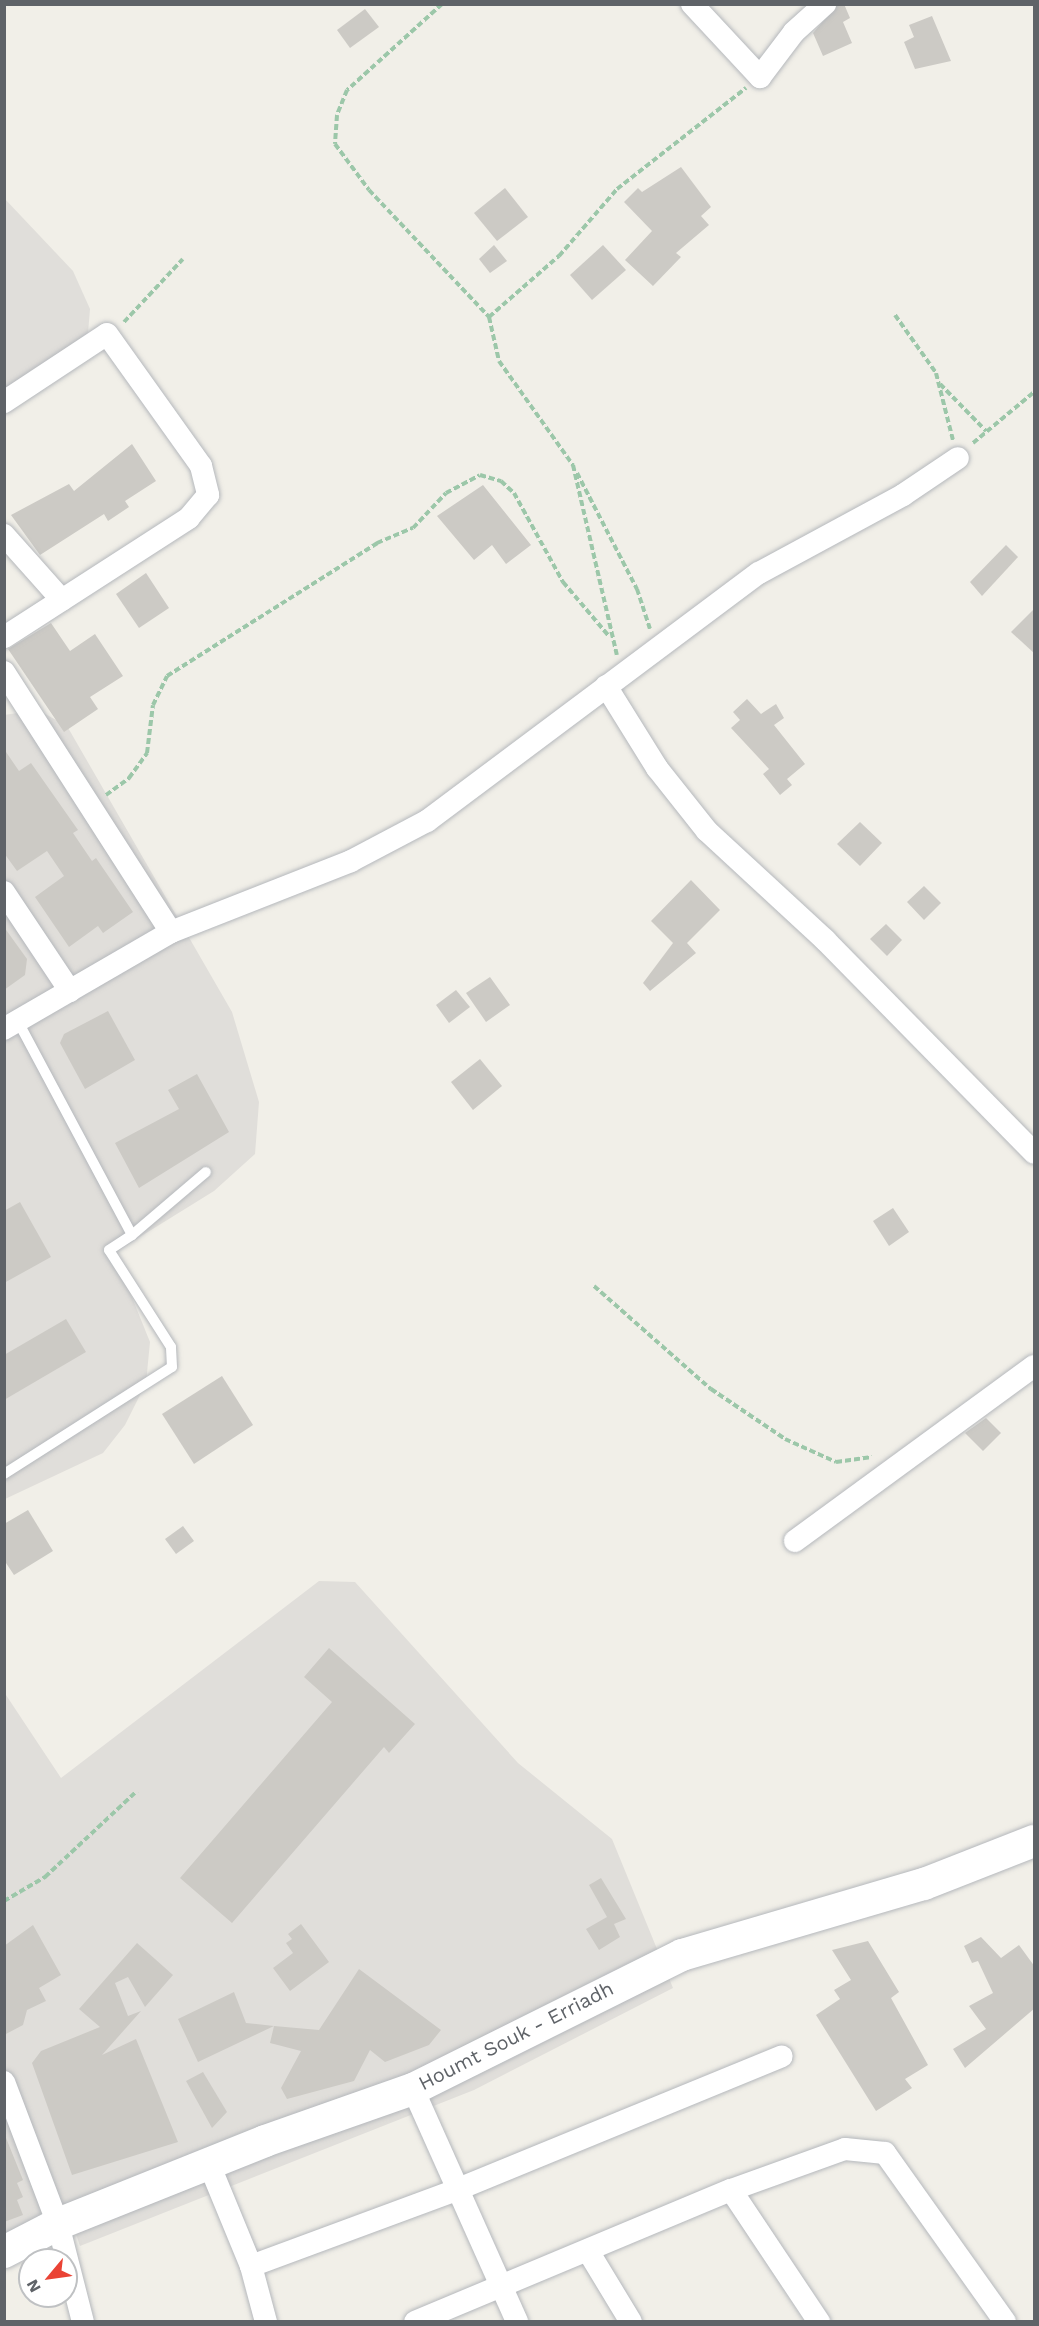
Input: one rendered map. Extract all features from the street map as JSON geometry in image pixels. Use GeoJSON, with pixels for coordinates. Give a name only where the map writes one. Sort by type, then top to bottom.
{"type":"FeatureCollection","features":[{"type":"Feature","properties":{"kind":"street"},"geometry":{"type":"LineString","coordinates":[[692,4],[760,77],[794,32],[825,4]]}},
{"type":"Feature","properties":{"kind":"street"},"geometry":{"type":"LineString","coordinates":[[4,402],[107,334],[201,466],[207,495],[189,518],[4,637]]}},
{"type":"Feature","properties":{"kind":"street"},"geometry":{"type":"LineString","coordinates":[[12,1026],[171,932],[351,861],[427,821],[614,679],[792,551],[903,495],[958,458]]}},
{"type":"Feature","properties":{"kind":"street"},"geometry":{"type":"LineString","coordinates":[[4,535],[62,600]]}},
{"type":"Feature","properties":{"kind":"street"},"geometry":{"type":"LineString","coordinates":[[4,672],[93,804],[171,932]]}},
{"type":"Feature","properties":{"kind":"street"},"geometry":{"type":"LineString","coordinates":[[614,679],[657,768],[706,831],[825,940],[1035,1153]]}},
{"type":"Feature","properties":{"kind":"street"},"geometry":{"type":"LineString","coordinates":[[4,892],[70,991]]}},
{"type":"Feature","properties":{"kind":"street"},"geometry":{"type":"LineString","coordinates":[[795,1541],[1035,1366]]}},
{"type":"Feature","properties":{"kind":"street","name":"Houmt Souk - Erriadh"},"geometry":{"type":"LineString","coordinates":[[4,2253],[58,2224],[209,2164],[413,2090],[682,1955],[924,1884],[1035,1841]]}},
{"type":"Feature","properties":{"kind":"street"},"geometry":{"type":"LineString","coordinates":[[251,2266],[456,2190],[783,2056]]}},
{"type":"Feature","properties":{"kind":"street"},"geometry":{"type":"LineString","coordinates":[[4,2082],[58,2224],[83,2322]]}},
{"type":"Feature","properties":{"kind":"street"},"geometry":{"type":"LineString","coordinates":[[413,2090],[499,2290],[517,2322]]}},
{"type":"Feature","properties":{"kind":"street"},"geometry":{"type":"LineString","coordinates":[[415,2322],[499,2290],[731,2190],[845,2149],[885,2153],[1005,2322]]}},
{"type":"Feature","properties":{"kind":"street"},"geometry":{"type":"LineString","coordinates":[[209,2164],[251,2266],[266,2322]]}},
{"type":"Feature","properties":{"kind":"street"},"geometry":{"type":"LineString","coordinates":[[731,2190],[819,2322]]}},
{"type":"Feature","properties":{"kind":"street"},"geometry":{"type":"LineString","coordinates":[[588,2251],[631,2322]]}},
{"type":"Feature","properties":{"kind":"lane"},"geometry":{"type":"LineString","coordinates":[[12,1026],[132,1235]]}},
{"type":"Feature","properties":{"kind":"lane"},"geometry":{"type":"LineString","coordinates":[[4,1474],[172,1366],[171,1347],[109,1250],[132,1235],[206,1172]]}},
{"type":"Feature","properties":{"kind":"path"},"geometry":{"type":"LineString","coordinates":[[442,4],[347,90],[337,115],[335,144],[369,190],[489,317],[499,361],[573,465],[637,589],[655,650]]}},
{"type":"Feature","properties":{"kind":"path"},"geometry":{"type":"LineString","coordinates":[[489,317],[559,256],[617,189],[760,77]]}},
{"type":"Feature","properties":{"kind":"path"},"geometry":{"type":"LineString","coordinates":[[107,334],[137,311],[183,259]]}},
{"type":"Feature","properties":{"kind":"path"},"geometry":{"type":"LineString","coordinates":[[896,315],[940,384],[986,431]]}},
{"type":"Feature","properties":{"kind":"path"},"geometry":{"type":"LineString","coordinates":[[940,384],[958,458]]}},
{"type":"Feature","properties":{"kind":"path"},"geometry":{"type":"LineString","coordinates":[[958,458],[986,431],[1035,392]]}},
{"type":"Feature","properties":{"kind":"path"},"geometry":{"type":"LineString","coordinates":[[573,465],[610,636],[614,679]]}},
{"type":"Feature","properties":{"kind":"path"},"geometry":{"type":"LineString","coordinates":[[93,804],[140,767],[153,705],[167,676],[377,543],[413,528],[446,492],[480,475],[501,481],[514,493],[562,582],[610,636]]}},
{"type":"Feature","properties":{"kind":"path"},"geometry":{"type":"LineString","coordinates":[[594,1286],[711,1389],[785,1439],[836,1462],[918,1451]]}},
{"type":"Feature","properties":{"kind":"path"},"geometry":{"type":"LineString","coordinates":[[4,1901],[45,1877],[137,1791]]}},
{"type":"Feature","properties":{"kind":"shaded area"},"geometry":{"type":"Polygon","coordinates":[[[4,198],[73,271],[90,309],[88,333],[4,400],[4,198]]]}},
{"type":"Feature","properties":{"kind":"shaded area"},"geometry":{"type":"Polygon","coordinates":[[[38,710],[67,726],[232,1012],[259,1102],[255,1154],[214,1191],[114,1253],[150,1342],[146,1383],[125,1425],[103,1453],[5,1499],[4,715],[38,710]]]}},
{"type":"Feature","properties":{"kind":"shaded area"},"geometry":{"type":"Polygon","coordinates":[[[319,1581],[355,1582],[518,1763],[612,1839],[673,1988],[474,2090],[80,2246],[68,2211],[5,2238],[4,1692],[61,1778],[319,1581]]]}},
{"type":"Feature","properties":{"kind":"building"},"geometry":{"type":"Polygon","coordinates":[[[838,4],[844,4],[850,18],[843,22],[852,43],[823,56],[813,33],[838,4]]]}},
{"type":"Feature","properties":{"kind":"building"},"geometry":{"type":"Polygon","coordinates":[[[365,9],[379,27],[350,48],[337,30],[365,9]]]}},
{"type":"Feature","properties":{"kind":"building"},"geometry":{"type":"Polygon","coordinates":[[[932,16],[951,61],[915,69],[904,42],[914,37],[909,25],[932,16]]]}},
{"type":"Feature","properties":{"kind":"building"},"geometry":{"type":"Polygon","coordinates":[[[681,167],[711,207],[701,216],[709,225],[676,253],[681,257],[653,286],[625,260],[652,231],[624,202],[638,188],[642,192],[681,167]]]}},
{"type":"Feature","properties":{"kind":"building"},"geometry":{"type":"Polygon","coordinates":[[[505,188],[528,217],[497,241],[474,213],[505,188]]]}},
{"type":"Feature","properties":{"kind":"building"},"geometry":{"type":"Polygon","coordinates":[[[494,245],[507,261],[490,273],[479,259],[494,245]]]}},
{"type":"Feature","properties":{"kind":"building"},"geometry":{"type":"Polygon","coordinates":[[[603,245],[626,270],[592,300],[570,275],[603,245]]]}},
{"type":"Feature","properties":{"kind":"building"},"geometry":{"type":"Polygon","coordinates":[[[132,444],[156,481],[125,501],[129,507],[108,521],[104,514],[40,555],[11,515],[69,484],[74,491],[132,444]]]}},
{"type":"Feature","properties":{"kind":"building"},"geometry":{"type":"Polygon","coordinates":[[[483,485],[531,545],[506,564],[492,545],[474,560],[437,516],[483,485]]]}},
{"type":"Feature","properties":{"kind":"building"},"geometry":{"type":"Polygon","coordinates":[[[1006,545],[1018,557],[982,596],[970,582],[1006,545]]]}},
{"type":"Feature","properties":{"kind":"building"},"geometry":{"type":"Polygon","coordinates":[[[146,573],[169,608],[139,628],[116,594],[146,573]]]}},
{"type":"Feature","properties":{"kind":"building"},"geometry":{"type":"Polygon","coordinates":[[[1035,608],[1035,654],[1011,632],[1035,608]]]}},
{"type":"Feature","properties":{"kind":"building"},"geometry":{"type":"Polygon","coordinates":[[[51,623],[70,651],[95,634],[123,676],[90,697],[98,709],[64,732],[8,649],[51,623]]]}},
{"type":"Feature","properties":{"kind":"building"},"geometry":{"type":"Polygon","coordinates":[[[747,699],[761,714],[776,704],[784,718],[774,725],[805,764],[787,779],[792,785],[780,795],[763,774],[769,769],[731,728],[740,720],[733,712],[747,699]]]}},
{"type":"Feature","properties":{"kind":"building"},"geometry":{"type":"Polygon","coordinates":[[[4,749],[19,771],[31,763],[78,830],[73,833],[92,861],[96,858],[133,912],[103,933],[98,926],[69,947],[35,897],[64,876],[47,851],[17,871],[4,853],[4,749]]]}},
{"type":"Feature","properties":{"kind":"building"},"geometry":{"type":"Polygon","coordinates":[[[860,822],[882,843],[860,866],[837,844],[860,822]]]}},
{"type":"Feature","properties":{"kind":"building"},"geometry":{"type":"Polygon","coordinates":[[[691,880],[720,910],[687,943],[696,953],[650,991],[643,983],[673,943],[651,921],[691,880]]]}},
{"type":"Feature","properties":{"kind":"building"},"geometry":{"type":"Polygon","coordinates":[[[924,886],[941,903],[924,920],[907,902],[924,886]]]}},
{"type":"Feature","properties":{"kind":"building"},"geometry":{"type":"Polygon","coordinates":[[[886,924],[902,940],[887,956],[870,939],[886,924]]]}},
{"type":"Feature","properties":{"kind":"building"},"geometry":{"type":"Polygon","coordinates":[[[4,927],[27,959],[25,975],[4,990],[4,927]]]}},
{"type":"Feature","properties":{"kind":"building"},"geometry":{"type":"Polygon","coordinates":[[[490,977],[510,1005],[486,1022],[466,993],[490,977]]]}},
{"type":"Feature","properties":{"kind":"building"},"geometry":{"type":"Polygon","coordinates":[[[456,990],[470,1007],[449,1023],[436,1005],[456,990]]]}},
{"type":"Feature","properties":{"kind":"building"},"geometry":{"type":"Polygon","coordinates":[[[108,1011],[135,1060],[85,1089],[60,1043],[64,1034],[108,1011]]]}},
{"type":"Feature","properties":{"kind":"building"},"geometry":{"type":"Polygon","coordinates":[[[480,1059],[502,1086],[473,1110],[451,1082],[480,1059]]]}},
{"type":"Feature","properties":{"kind":"building"},"geometry":{"type":"Polygon","coordinates":[[[197,1074],[229,1132],[139,1188],[115,1143],[179,1109],[168,1090],[197,1074]]]}},
{"type":"Feature","properties":{"kind":"building"},"geometry":{"type":"Polygon","coordinates":[[[20,1202],[51,1257],[4,1283],[4,1211],[20,1202]]]}},
{"type":"Feature","properties":{"kind":"building"},"geometry":{"type":"Polygon","coordinates":[[[893,1208],[909,1232],[889,1246],[873,1221],[893,1208]]]}},
{"type":"Feature","properties":{"kind":"building"},"geometry":{"type":"Polygon","coordinates":[[[66,1319],[86,1352],[4,1400],[4,1355],[66,1319]]]}},
{"type":"Feature","properties":{"kind":"building"},"geometry":{"type":"Polygon","coordinates":[[[222,1376],[253,1425],[194,1464],[162,1414],[222,1376]]]}},
{"type":"Feature","properties":{"kind":"building"},"geometry":{"type":"Polygon","coordinates":[[[986,1418],[1001,1433],[983,1451],[965,1433],[986,1418]]]}},
{"type":"Feature","properties":{"kind":"building"},"geometry":{"type":"Polygon","coordinates":[[[28,1510],[53,1551],[14,1575],[4,1560],[4,1524],[28,1510]]]}},
{"type":"Feature","properties":{"kind":"building"},"geometry":{"type":"Polygon","coordinates":[[[183,1526],[194,1541],[176,1554],[165,1539],[183,1526]]]}},
{"type":"Feature","properties":{"kind":"building"},"geometry":{"type":"Polygon","coordinates":[[[329,1648],[415,1724],[389,1753],[384,1747],[232,1923],[180,1878],[332,1702],[304,1677],[329,1648]]]}},
{"type":"Feature","properties":{"kind":"building"},"geometry":{"type":"Polygon","coordinates":[[[601,1878],[626,1919],[614,1924],[620,1937],[599,1950],[586,1929],[607,1917],[589,1885],[601,1878]]]}},
{"type":"Feature","properties":{"kind":"building"},"geometry":{"type":"Polygon","coordinates":[[[301,1924],[329,1962],[290,1991],[273,1968],[293,1953],[286,1943],[292,1939],[288,1934],[301,1924]]]}},
{"type":"Feature","properties":{"kind":"building"},"geometry":{"type":"Polygon","coordinates":[[[33,1925],[61,1975],[39,1988],[46,2001],[27,2010],[23,2025],[4,2035],[4,1946],[33,1925]]]}},
{"type":"Feature","properties":{"kind":"building"},"geometry":{"type":"Polygon","coordinates":[[[981,1937],[1001,1958],[1019,1945],[1035,1967],[1035,2008],[965,2068],[953,2049],[986,2029],[969,2006],[993,1993],[978,1961],[972,1963],[964,1946],[981,1937]]]}},
{"type":"Feature","properties":{"kind":"building"},"geometry":{"type":"Polygon","coordinates":[[[868,1941],[899,1992],[891,1998],[928,2065],[905,2079],[912,2088],[876,2111],[816,2015],[840,1999],[834,1990],[851,1980],[832,1950],[868,1941]]]}},
{"type":"Feature","properties":{"kind":"building"},"geometry":{"type":"Polygon","coordinates":[[[137,1943],[173,1975],[145,2007],[128,1977],[115,1983],[128,2016],[141,2011],[102,2055],[136,2039],[178,2142],[72,2175],[32,2063],[41,2051],[100,2027],[79,2009],[137,1943]]]}},
{"type":"Feature","properties":{"kind":"building"},"geometry":{"type":"Polygon","coordinates":[[[359,1969],[441,2030],[429,2045],[385,2062],[370,2050],[354,2081],[287,2099],[281,2088],[301,2051],[270,2043],[274,2026],[319,2030],[359,1969]]]}},
{"type":"Feature","properties":{"kind":"building"},"geometry":{"type":"Polygon","coordinates":[[[234,1992],[246,2023],[274,2026],[198,2062],[178,2019],[234,1992]]]}},
{"type":"Feature","properties":{"kind":"building"},"geometry":{"type":"Polygon","coordinates":[[[203,2072],[227,2112],[212,2128],[186,2081],[203,2072]]]}},
{"type":"Feature","properties":{"kind":"building"},"geometry":{"type":"Polygon","coordinates":[[[4,2133],[23,2180],[17,2183],[23,2197],[17,2200],[23,2215],[4,2222],[4,2133]]]}}]}
